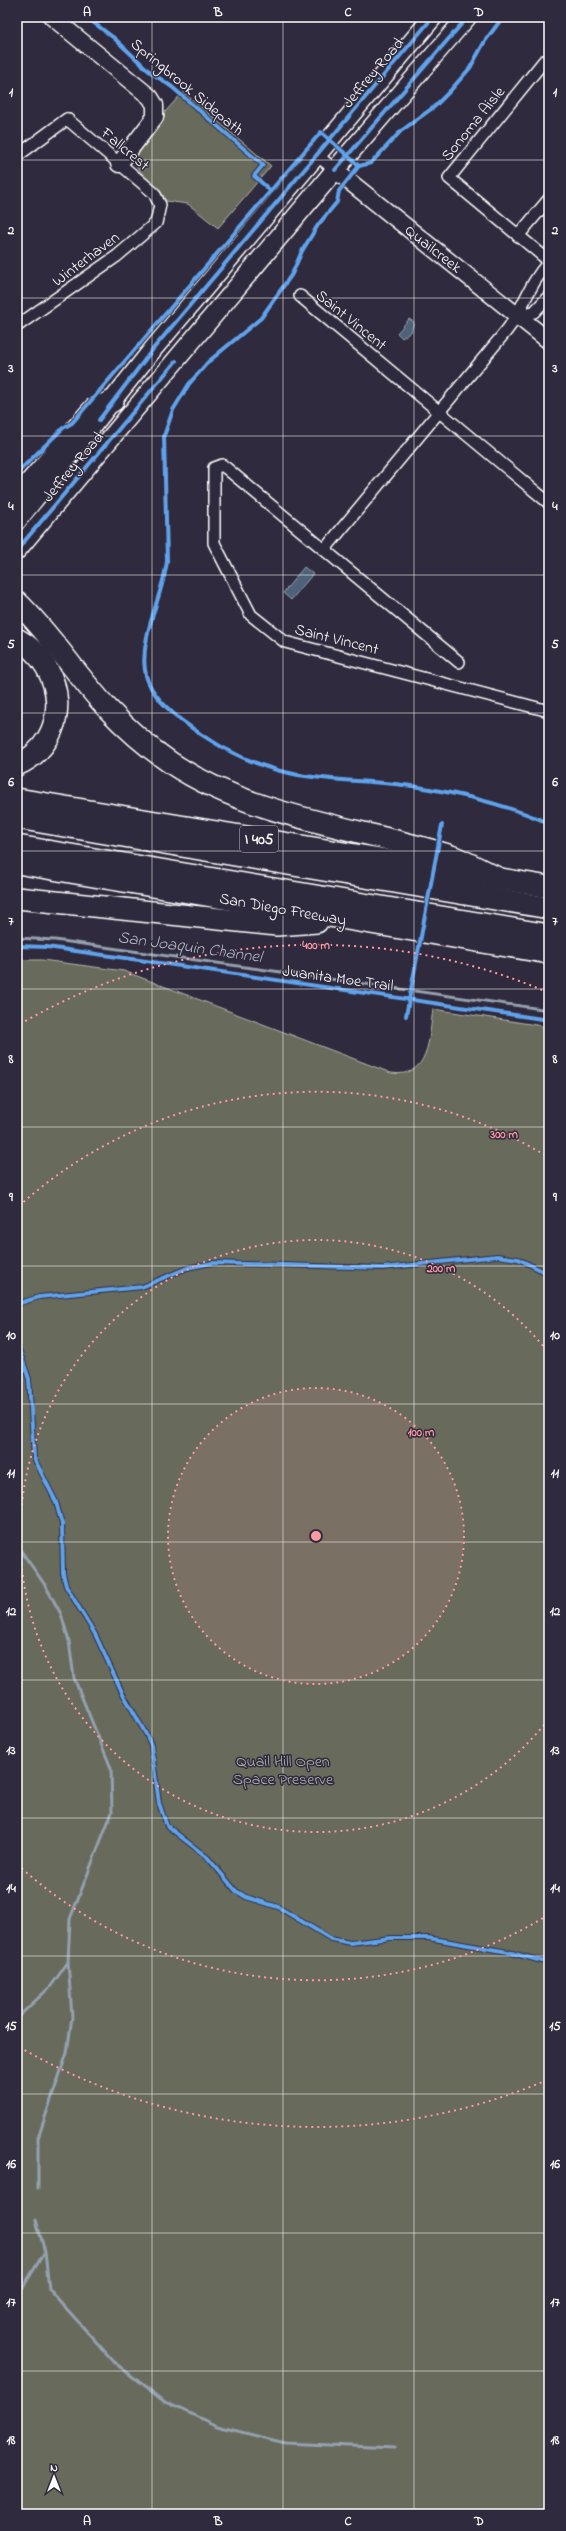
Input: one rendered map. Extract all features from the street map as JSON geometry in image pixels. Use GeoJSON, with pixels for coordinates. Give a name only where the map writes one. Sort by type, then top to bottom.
{"type":"FeatureCollection","features":[{"type":"Feature","properties":{"kind":"highway"},"geometry":{"type":"LineString","coordinates":[[17,498],[94,409],[113,401]]}},
{"type":"Feature","properties":{"kind":"highway"},"geometry":{"type":"LineString","coordinates":[[17,602],[42,629],[107,708],[142,740],[171,762],[197,778],[237,797],[299,816],[452,857],[500,879]]}},
{"type":"Feature","properties":{"kind":"highway"},"geometry":{"type":"LineString","coordinates":[[17,639],[29,646],[48,666],[54,680],[57,712],[53,727],[45,743],[32,756],[17,764]]}},
{"type":"Feature","properties":{"kind":"highway","name":"I 405"},"geometry":{"type":"LineString","coordinates":[[17,799],[549,888]]}},
{"type":"Feature","properties":{"kind":"highway"},"geometry":{"type":"LineString","coordinates":[[17,818],[549,908]]}},
{"type":"Feature","properties":{"kind":"highway","name":"San Diego Freeway"},"geometry":{"type":"LineString","coordinates":[[17,846],[549,935]]}},
{"type":"Feature","properties":{"kind":"highway","name":"San Diego Freeway"},"geometry":{"type":"LineString","coordinates":[[17,863],[549,953]]}},
{"type":"Feature","properties":{"kind":"highway"},"geometry":{"type":"LineString","coordinates":[[17,898],[277,925],[351,920]]}},
{"type":"Feature","properties":{"kind":"main road","name":"Jeffrey Road"},"geometry":{"type":"LineString","coordinates":[[17,521],[153,349],[318,156],[433,17]]}},
{"type":"Feature","properties":{"kind":"main road","name":"Jeffrey Road"},"geometry":{"type":"LineString","coordinates":[[17,550],[335,170],[467,17]]}},
{"type":"Feature","properties":{"kind":"street"},"geometry":{"type":"LineString","coordinates":[[52,17],[150,97],[155,105],[155,117],[119,164]]}},
{"type":"Feature","properties":{"kind":"street","name":"Sonoma Aisle"},"geometry":{"type":"LineString","coordinates":[[518,316],[522,302],[534,279],[549,262],[449,178],[544,61],[549,64]]}},
{"type":"Feature","properties":{"kind":"street","name":"Fallcrest"},"geometry":{"type":"LineString","coordinates":[[17,156],[67,119],[154,192],[160,206]]}},
{"type":"Feature","properties":{"kind":"street","name":"Quailcreek"},"geometry":{"type":"LineString","coordinates":[[318,156],[549,341]]}},
{"type":"Feature","properties":{"kind":"street"},"geometry":{"type":"LineString","coordinates":[[518,236],[549,199]]}},
{"type":"Feature","properties":{"kind":"street","name":"Winterhaven"},"geometry":{"type":"LineString","coordinates":[[17,326],[116,256],[156,223],[160,206]]}},
{"type":"Feature","properties":{"kind":"street"},"geometry":{"type":"LineString","coordinates":[[541,306],[538,300],[549,290]]}},
{"type":"Feature","properties":{"kind":"street","name":"Saint Vincent"},"geometry":{"type":"LineString","coordinates":[[300,296],[549,503]]}},
{"type":"Feature","properties":{"kind":"street"},"geometry":{"type":"LineString","coordinates":[[325,550],[518,316],[534,312],[549,296]]}},
{"type":"Feature","properties":{"kind":"street","name":"Saint Vincent"},"geometry":{"type":"LineString","coordinates":[[459,662],[222,465],[214,468],[214,543],[251,615],[285,642],[549,711]]}},
{"type":"Feature","properties":{"kind":"green space"},"geometry":{"type":"Polygon","coordinates":[[[183,92],[271,166],[218,228],[188,204],[166,201],[159,190],[137,167],[134,161],[138,152],[162,123],[165,112],[183,92]]]}},
{"type":"Feature","properties":{"kind":"green space","name":"Quail Hill Open Space Preserve"},"geometry":{"type":"Polygon","coordinates":[[[17,960],[42,960],[124,971],[391,1073],[404,1073],[413,1069],[420,1063],[425,1054],[428,1043],[433,1009],[549,1027],[549,2514],[17,2514],[17,960]]]}},
{"type":"Feature","properties":{"kind":"water"},"geometry":{"type":"Polygon","coordinates":[[[409,319],[414,322],[411,332],[402,338],[397,333],[409,319]]]}},
{"type":"Feature","properties":{"kind":"water"},"geometry":{"type":"Polygon","coordinates":[[[304,567],[313,574],[291,600],[283,593],[304,567]]]}},
{"type":"Feature","properties":{"kind":"waterway","name":"San Joaquin Channel"},"geometry":{"type":"LineString","coordinates":[[17,938],[55,940],[549,1010]]}},
{"type":"Feature","properties":{"kind":"waterway"},"geometry":{"type":"LineString","coordinates":[[17,1423],[17,1437]]}},
{"type":"Feature","properties":{"kind":"waterway"},"geometry":{"type":"LineString","coordinates":[[17,1545],[45,1585],[61,1614],[69,1641],[74,1678],[111,1768],[112,1812],[70,1919],[68,1962],[72,2017],[67,2053],[38,2138],[38,2189]]}},
{"type":"Feature","properties":{"kind":"waterway"},"geometry":{"type":"LineString","coordinates":[[17,2018],[51,1986],[68,1962]]}},
{"type":"Feature","properties":{"kind":"waterway"},"geometry":{"type":"LineString","coordinates":[[36,2220],[45,2252],[49,2289],[115,2363],[165,2402],[217,2426],[285,2443],[394,2448]]}},
{"type":"Feature","properties":{"kind":"waterway"},"geometry":{"type":"LineString","coordinates":[[17,2297],[44,2253]]}},
{"type":"Feature","properties":{"kind":"cycle path","name":"Springbrook Sidepath"},"geometry":{"type":"LineString","coordinates":[[86,17],[114,38],[149,71],[172,87],[263,165],[254,176],[271,191]]}},
{"type":"Feature","properties":{"kind":"cycle path"},"geometry":{"type":"LineString","coordinates":[[99,420],[153,349],[433,17]]}},
{"type":"Feature","properties":{"kind":"cycle path"},"geometry":{"type":"LineString","coordinates":[[359,166],[371,163],[401,131],[434,107],[450,91],[470,68],[485,41],[503,17]]}},
{"type":"Feature","properties":{"kind":"cycle path"},"geometry":{"type":"LineString","coordinates":[[335,170],[465,20]]}},
{"type":"Feature","properties":{"kind":"cycle path"},"geometry":{"type":"LineString","coordinates":[[17,473],[63,428],[72,423],[321,132],[359,166]]}},
{"type":"Feature","properties":{"kind":"cycle path"},"geometry":{"type":"LineString","coordinates":[[359,166],[339,191],[337,202],[318,225],[302,251],[292,274],[261,318],[208,362],[189,384],[173,410],[164,436],[167,561],[165,574],[149,630],[144,657],[145,670],[149,685],[169,710],[196,731],[243,758],[277,770],[327,779],[410,786],[456,794],[503,806],[549,823]]}},
{"type":"Feature","properties":{"kind":"cycle path"},"geometry":{"type":"LineString","coordinates":[[17,550],[176,361]]}},
{"type":"Feature","properties":{"kind":"cycle path"},"geometry":{"type":"LineString","coordinates":[[406,1016],[442,825]]}},
{"type":"Feature","properties":{"kind":"cycle path","name":"Juanita Moe Trail"},"geometry":{"type":"LineString","coordinates":[[17,946],[47,947],[549,1020]]}},
{"type":"Feature","properties":{"kind":"cycle path"},"geometry":{"type":"LineString","coordinates":[[17,1304],[39,1297],[142,1287],[187,1268],[212,1263],[383,1268],[497,1256],[518,1259],[549,1274]]}},
{"type":"Feature","properties":{"kind":"cycle path"},"geometry":{"type":"LineString","coordinates":[[17,1344],[29,1379],[34,1458],[56,1502],[62,1524],[63,1573],[66,1586],[95,1634],[122,1692],[151,1745],[159,1803],[167,1826],[208,1858],[236,1891],[246,1897],[278,1907],[331,1939],[350,1943],[391,1938],[428,1938],[508,1952],[549,1963]]}}]}
